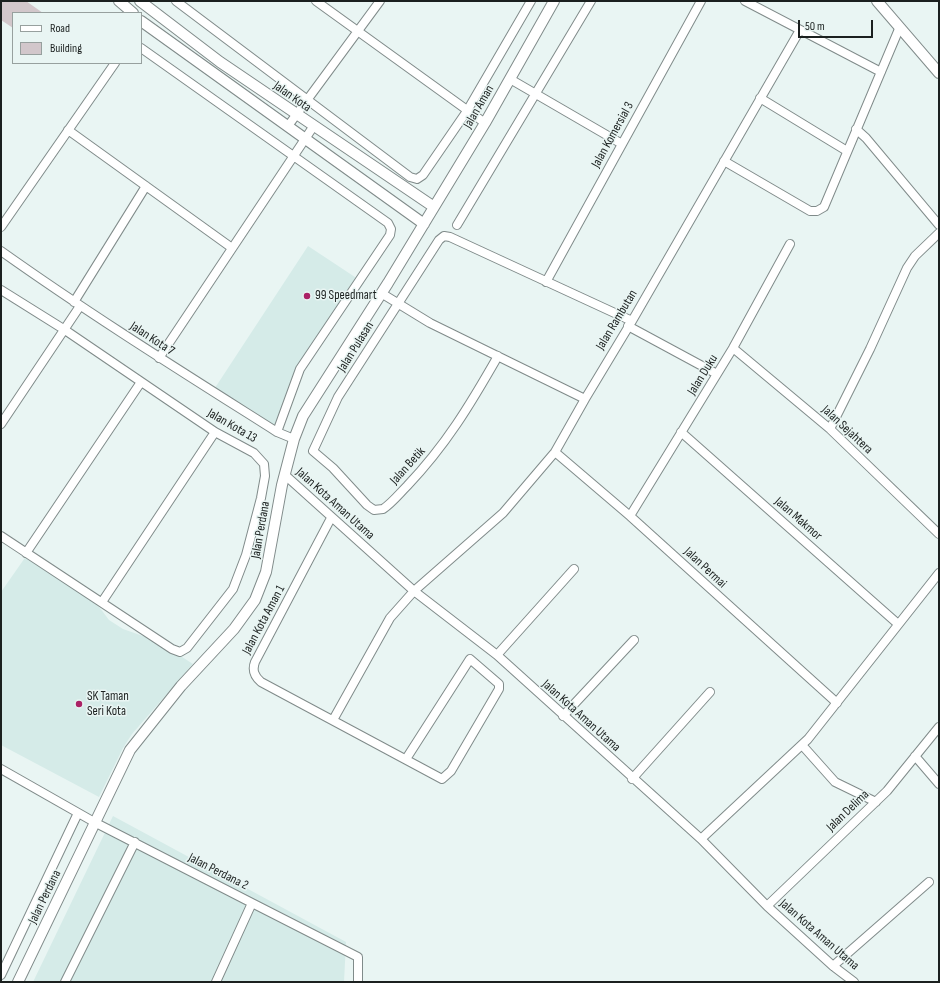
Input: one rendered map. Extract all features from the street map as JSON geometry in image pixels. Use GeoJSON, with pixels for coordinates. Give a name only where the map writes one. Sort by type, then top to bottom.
{"type":"FeatureCollection","features":[{"type":"Feature","properties":{"kind":"street"},"geometry":{"type":"LineString","coordinates":[[119,1],[131,12]]}},
{"type":"Feature","properties":{"kind":"street","name":"Jalan Kota"},"geometry":{"type":"LineString","coordinates":[[140,1],[220,62],[313,127],[434,207]]}},
{"type":"Feature","properties":{"kind":"street"},"geometry":{"type":"LineString","coordinates":[[176,1],[413,179],[417,179],[423,175],[467,111],[531,1]]}},
{"type":"Feature","properties":{"kind":"street"},"geometry":{"type":"LineString","coordinates":[[316,1],[485,123]]}},
{"type":"Feature","properties":{"kind":"street"},"geometry":{"type":"LineString","coordinates":[[288,126],[380,1]]}},
{"type":"Feature","properties":{"kind":"street","name":"Jalan Aman"},"geometry":{"type":"LineString","coordinates":[[424,224],[485,123],[554,1]]}},
{"type":"Feature","properties":{"kind":"street"},"geometry":{"type":"LineString","coordinates":[[457,225],[591,1]]}},
{"type":"Feature","properties":{"kind":"street","name":"Jalan Komersial 3"},"geometry":{"type":"LineString","coordinates":[[546,282],[702,1]]}},
{"type":"Feature","properties":{"kind":"street"},"geometry":{"type":"LineString","coordinates":[[745,1],[881,72]]}},
{"type":"Feature","properties":{"kind":"street"},"geometry":{"type":"LineString","coordinates":[[877,1],[899,29],[939,74]]}},
{"type":"Feature","properties":{"kind":"street","name":"Jalan Kota"},"geometry":{"type":"LineString","coordinates":[[142,22],[305,137],[424,224]]}},
{"type":"Feature","properties":{"kind":"street"},"geometry":{"type":"LineString","coordinates":[[724,161],[810,211],[817,211],[824,207],[848,151],[861,134],[881,72],[899,29]]}},
{"type":"Feature","properties":{"kind":"street","name":"Jalan Rambutan"},"geometry":{"type":"LineString","coordinates":[[333,720],[386,624],[414,591],[503,514],[555,452],[800,30]]}},
{"type":"Feature","properties":{"kind":"street"},"geometry":{"type":"LineString","coordinates":[[142,49],[388,223],[392,232],[300,369],[277,432]]}},
{"type":"Feature","properties":{"kind":"street"},"geometry":{"type":"LineString","coordinates":[[1,227],[113,64]]}},
{"type":"Feature","properties":{"kind":"street"},"geometry":{"type":"LineString","coordinates":[[510,79],[622,144]]}},
{"type":"Feature","properties":{"kind":"street"},"geometry":{"type":"LineString","coordinates":[[760,98],[848,151]]}},
{"type":"Feature","properties":{"kind":"street"},"geometry":{"type":"LineString","coordinates":[[159,358],[313,127]]}},
{"type":"Feature","properties":{"kind":"street"},"geometry":{"type":"LineString","coordinates":[[68,130],[232,248]]}},
{"type":"Feature","properties":{"kind":"street"},"geometry":{"type":"LineString","coordinates":[[861,134],[939,226]]}},
{"type":"Feature","properties":{"kind":"street"},"geometry":{"type":"LineString","coordinates":[[1,424],[65,330],[76,304],[146,186]]}},
{"type":"Feature","properties":{"kind":"street","name":"Jalan Perdana"},"geometry":{"type":"LineString","coordinates":[[18,982],[96,823],[120,769],[138,738],[180,686],[234,629],[255,600],[266,572],[285,474],[294,439],[303,416],[424,224]]}},
{"type":"Feature","properties":{"kind":"street"},"geometry":{"type":"LineString","coordinates":[[830,429],[870,349],[907,268],[915,256],[939,233]]}},
{"type":"Feature","properties":{"kind":"street","name":"Jalan Pulasan"},"geometry":{"type":"LineString","coordinates":[[314,450],[338,397],[439,240],[444,236],[450,236],[546,282]]}},
{"type":"Feature","properties":{"kind":"street","name":"Jalan Duku"},"geometry":{"type":"LineString","coordinates":[[630,516],[718,374],[790,244]]}},
{"type":"Feature","properties":{"kind":"street","name":"Jalan Kota 7"},"geometry":{"type":"LineString","coordinates":[[1,252],[76,304],[159,358],[277,432],[294,439]]}},
{"type":"Feature","properties":{"kind":"street"},"geometry":{"type":"LineString","coordinates":[[546,282],[630,323],[718,374]]}},
{"type":"Feature","properties":{"kind":"street","name":"Jalan Kota 13"},"geometry":{"type":"LineString","coordinates":[[1,290],[65,330],[215,432],[254,453],[264,464],[265,476],[261,498],[246,555],[231,594],[187,648],[180,652],[172,649],[102,602]]}},
{"type":"Feature","properties":{"kind":"street"},"geometry":{"type":"LineString","coordinates":[[381,293],[430,323],[585,399]]}},
{"type":"Feature","properties":{"kind":"street","name":"Jalan Sejahtera"},"geometry":{"type":"LineString","coordinates":[[733,348],[830,429],[939,534]]}},
{"type":"Feature","properties":{"kind":"street","name":"Jalan Betik"},"geometry":{"type":"LineString","coordinates":[[314,450],[368,505],[374,510],[383,509],[414,478],[446,442],[468,409],[498,356]]}},
{"type":"Feature","properties":{"kind":"street"},"geometry":{"type":"LineString","coordinates":[[26,552],[142,382]]}},
{"type":"Feature","properties":{"kind":"street"},"geometry":{"type":"LineString","coordinates":[[1,536],[102,602],[215,432]]}},
{"type":"Feature","properties":{"kind":"street","name":"Jalan Makmor"},"geometry":{"type":"LineString","coordinates":[[681,432],[898,624]]}},
{"type":"Feature","properties":{"kind":"street","name":"Jalan Permai"},"geometry":{"type":"LineString","coordinates":[[555,452],[630,516],[725,604],[837,703]]}},
{"type":"Feature","properties":{"kind":"street","name":"Jalan Kota Aman Utama"},"geometry":{"type":"LineString","coordinates":[[285,474],[331,518],[414,591],[497,655],[632,779],[701,839],[767,906],[833,966],[854,982]]}},
{"type":"Feature","properties":{"kind":"street","name":"Jalan Kota Aman 1"},"geometry":{"type":"LineString","coordinates":[[331,518],[255,662],[253,671],[261,682],[333,720]]}},
{"type":"Feature","properties":{"kind":"street"},"geometry":{"type":"LineString","coordinates":[[497,655],[574,569]]}},
{"type":"Feature","properties":{"kind":"street"},"geometry":{"type":"LineString","coordinates":[[701,839],[802,745],[837,703],[939,573]]}},
{"type":"Feature","properties":{"kind":"street"},"geometry":{"type":"LineString","coordinates":[[563,716],[634,640]]}},
{"type":"Feature","properties":{"kind":"street"},"geometry":{"type":"LineString","coordinates":[[333,720],[442,780],[447,776],[499,689],[499,684],[470,659],[406,759]]}},
{"type":"Feature","properties":{"kind":"street"},"geometry":{"type":"LineString","coordinates":[[632,779],[710,692]]}},
{"type":"Feature","properties":{"kind":"street","name":"Jalan Delima"},"geometry":{"type":"LineString","coordinates":[[767,906],[876,802],[939,727]]}},
{"type":"Feature","properties":{"kind":"street"},"geometry":{"type":"LineString","coordinates":[[802,745],[835,782],[876,802]]}},
{"type":"Feature","properties":{"kind":"street"},"geometry":{"type":"LineString","coordinates":[[915,756],[939,784]]}},
{"type":"Feature","properties":{"kind":"street"},"geometry":{"type":"LineString","coordinates":[[1,769],[96,823]]}},
{"type":"Feature","properties":{"kind":"street"},"geometry":{"type":"LineString","coordinates":[[1,975],[78,813]]}},
{"type":"Feature","properties":{"kind":"street","name":"Jalan Perdana 2"},"geometry":{"type":"LineString","coordinates":[[96,823],[252,902],[216,982]]}},
{"type":"Feature","properties":{"kind":"street"},"geometry":{"type":"LineString","coordinates":[[65,982],[134,842]]}},
{"type":"Feature","properties":{"kind":"street"},"geometry":{"type":"LineString","coordinates":[[833,966],[929,882]]}},
{"type":"Feature","properties":{"kind":"street"},"geometry":{"type":"LineString","coordinates":[[252,902],[358,957],[358,982]]}},
{"type":"Feature","properties":{"kind":"shaded area"},"geometry":{"type":"Polygon","coordinates":[[[308,246],[364,283],[303,371],[279,437],[211,394],[308,246]]]}},
{"type":"Feature","properties":{"kind":"shaded area","name":"SK Taman Seri Kota"},"geometry":{"type":"Polygon","coordinates":[[[29,552],[58,572],[100,608],[109,620],[123,629],[157,641],[193,664],[132,734],[123,748],[99,797],[1,745],[1,592],[29,552]]]}},
{"type":"Feature","properties":{"kind":"shaded area"},"geometry":{"type":"Polygon","coordinates":[[[113,816],[346,942],[344,982],[33,982],[113,816]]]}},
{"type":"Feature","properties":{"kind":"building"},"geometry":{"type":"Polygon","coordinates":[[[1,1],[26,1],[42,12],[12,12],[12,27],[1,20],[1,1]]]}},
{"type":"Feature","properties":{"kind":"place","name":"99 Speedmart"},"geometry":{"type":"Point","coordinates":[307,296]}},
{"type":"Feature","properties":{"kind":"place","name":"SK Taman Seri Kota"},"geometry":{"type":"Point","coordinates":[79,704]}}]}
